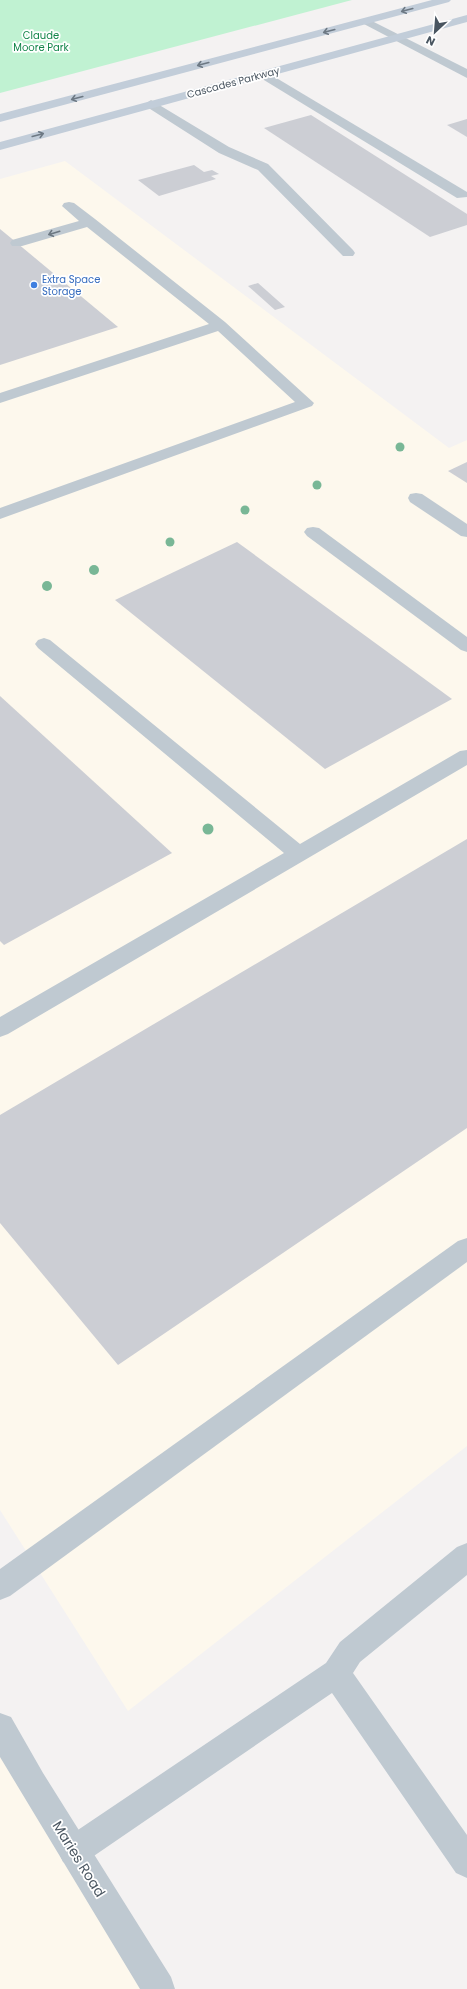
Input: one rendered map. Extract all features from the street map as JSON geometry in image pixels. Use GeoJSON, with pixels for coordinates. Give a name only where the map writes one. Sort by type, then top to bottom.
{"type":"FeatureCollection","features":[{"type":"Feature","properties":{"kind":"main road"},"geometry":{"type":"LineString","coordinates":[[0,118],[445,0]]}},
{"type":"Feature","properties":{"kind":"main road","name":"Cascades Parkway"},"geometry":{"type":"LineString","coordinates":[[0,146],[467,18]]}},
{"type":"Feature","properties":{"kind":"street"},"geometry":{"type":"LineString","coordinates":[[366,21],[467,74]]}},
{"type":"Feature","properties":{"kind":"street"},"geometry":{"type":"LineString","coordinates":[[263,74],[462,195]]}},
{"type":"Feature","properties":{"kind":"street"},"geometry":{"type":"LineString","coordinates":[[151,104],[224,150],[263,167],[348,253]]}},
{"type":"Feature","properties":{"kind":"street"},"geometry":{"type":"LineString","coordinates":[[0,514],[306,403],[220,325],[69,206]]}},
{"type":"Feature","properties":{"kind":"street"},"geometry":{"type":"LineString","coordinates":[[17,243],[90,222]]}},
{"type":"Feature","properties":{"kind":"street"},"geometry":{"type":"LineString","coordinates":[[0,398],[220,325]]}},
{"type":"Feature","properties":{"kind":"street"},"geometry":{"type":"LineString","coordinates":[[416,498],[467,532]]}},
{"type":"Feature","properties":{"kind":"street"},"geometry":{"type":"LineString","coordinates":[[313,532],[467,646]]}},
{"type":"Feature","properties":{"kind":"street"},"geometry":{"type":"LineString","coordinates":[[44,644],[298,854]]}},
{"type":"Feature","properties":{"kind":"street"},"geometry":{"type":"LineString","coordinates":[[0,1028],[467,756]]}},
{"type":"Feature","properties":{"kind":"street"},"geometry":{"type":"LineString","coordinates":[[0,1586],[467,1248]]}},
{"type":"Feature","properties":{"kind":"street"},"geometry":{"type":"LineString","coordinates":[[74,1851],[336,1673],[350,1652],[467,1557]]}},
{"type":"Feature","properties":{"kind":"street"},"geometry":{"type":"LineString","coordinates":[[336,1673],[467,1862]]}},
{"type":"Feature","properties":{"kind":"street","name":"Maries Road"},"geometry":{"type":"LineString","coordinates":[[0,1728],[32,1784],[160,1989]]}},
{"type":"Feature","properties":{"kind":"shaded area"},"geometry":{"type":"Polygon","coordinates":[[[65,161],[449,448],[467,440],[467,1446],[128,1711],[0,1510],[0,179],[65,161]]]}},
{"type":"Feature","properties":{"kind":"shaded area"},"geometry":{"type":"Polygon","coordinates":[[[0,1728],[159,1989],[0,1989],[0,1728]]]}},
{"type":"Feature","properties":{"kind":"green space","name":"Claude Moore Park"},"geometry":{"type":"Polygon","coordinates":[[[0,0],[352,0],[0,93],[0,0]]]}},
{"type":"Feature","properties":{"kind":"building"},"geometry":{"type":"Polygon","coordinates":[[[311,115],[467,214],[467,225],[430,237],[264,128],[311,115]]]}},
{"type":"Feature","properties":{"kind":"building"},"geometry":{"type":"Polygon","coordinates":[[[467,119],[467,137],[447,125],[467,119]]]}},
{"type":"Feature","properties":{"kind":"building"},"geometry":{"type":"Polygon","coordinates":[[[194,165],[204,172],[212,170],[219,174],[211,176],[216,179],[159,196],[138,180],[194,165]]]}},
{"type":"Feature","properties":{"kind":"building","name":"Extra Space Storage"},"geometry":{"type":"Polygon","coordinates":[[[0,229],[17,243],[118,327],[0,365],[0,229]]]}},
{"type":"Feature","properties":{"kind":"building"},"geometry":{"type":"Polygon","coordinates":[[[258,283],[285,307],[275,310],[248,286],[258,283]]]}},
{"type":"Feature","properties":{"kind":"building"},"geometry":{"type":"Polygon","coordinates":[[[467,462],[467,483],[448,471],[467,462]]]}},
{"type":"Feature","properties":{"kind":"building"},"geometry":{"type":"Polygon","coordinates":[[[237,542],[452,699],[325,769],[115,600],[237,542]]]}},
{"type":"Feature","properties":{"kind":"building"},"geometry":{"type":"Polygon","coordinates":[[[0,696],[172,853],[4,945],[0,941],[0,696]]]}},
{"type":"Feature","properties":{"kind":"building"},"geometry":{"type":"Polygon","coordinates":[[[467,839],[467,1128],[118,1365],[0,1223],[0,1115],[467,839]]]}},
{"type":"Feature","properties":{"kind":"place","name":"Extra Space Storage"},"geometry":{"type":"Point","coordinates":[34,285]}}]}
